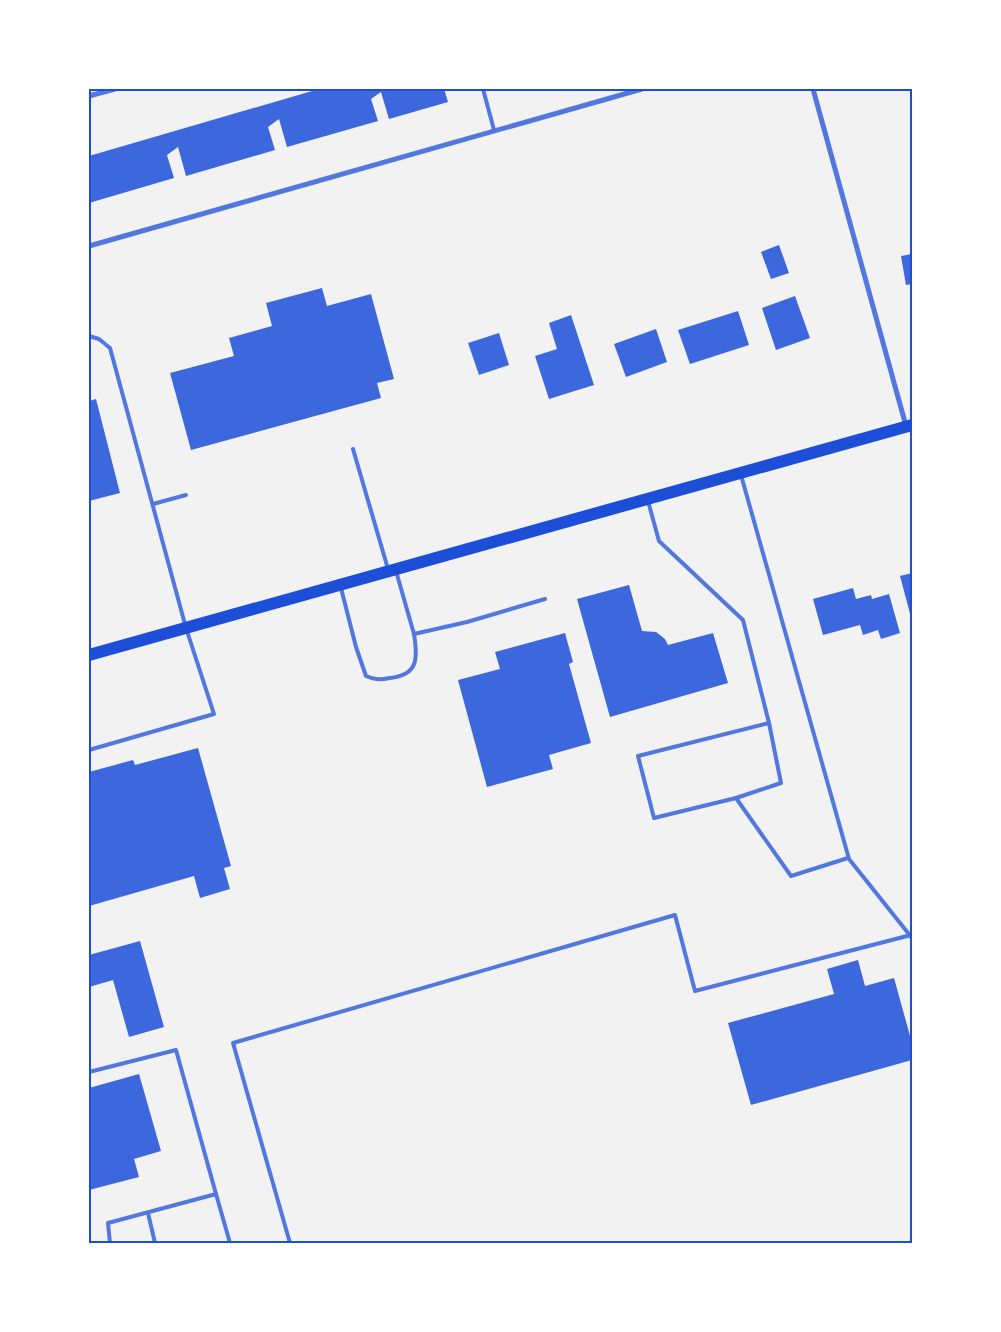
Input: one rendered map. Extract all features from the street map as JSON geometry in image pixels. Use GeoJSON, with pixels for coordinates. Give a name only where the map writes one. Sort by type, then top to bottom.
{"type":"FeatureCollection","features":[{"type":"Feature","properties":{"kind":"main road"},"geometry":{"type":"LineString","coordinates":[[89,654],[909,426]]}},
{"type":"Feature","properties":{"kind":"street"},"geometry":{"type":"LineString","coordinates":[[89,96],[115,89]]}},
{"type":"Feature","properties":{"kind":"street"},"geometry":{"type":"LineString","coordinates":[[89,246],[642,89]]}},
{"type":"Feature","properties":{"kind":"street"},"geometry":{"type":"LineString","coordinates":[[813,89],[909,426]]}},
{"type":"Feature","properties":{"kind":"lane"},"geometry":{"type":"LineString","coordinates":[[483,89],[494,130]]}},
{"type":"Feature","properties":{"kind":"lane"},"geometry":{"type":"LineString","coordinates":[[89,336],[99,339],[110,348],[186,628],[214,714],[89,750]]}},
{"type":"Feature","properties":{"kind":"lane"},"geometry":{"type":"LineString","coordinates":[[340,585],[356,647],[366,676],[376,680],[401,677],[412,670],[416,660],[414,634],[353,449]]}},
{"type":"Feature","properties":{"kind":"lane"},"geometry":{"type":"LineString","coordinates":[[290,1243],[233,1043],[675,915],[695,991],[912,936],[848,858],[741,473]]}},
{"type":"Feature","properties":{"kind":"lane"},"geometry":{"type":"LineString","coordinates":[[153,504],[186,495]]}},
{"type":"Feature","properties":{"kind":"lane"},"geometry":{"type":"LineString","coordinates":[[648,499],[659,541],[743,620],[769,723],[781,784],[736,798],[654,818],[638,756],[769,723]]}},
{"type":"Feature","properties":{"kind":"lane"},"geometry":{"type":"LineString","coordinates":[[414,634],[467,622],[545,599]]}},
{"type":"Feature","properties":{"kind":"lane"},"geometry":{"type":"LineString","coordinates":[[736,798],[790,876],[848,858]]}},
{"type":"Feature","properties":{"kind":"lane"},"geometry":{"type":"LineString","coordinates":[[89,1072],[176,1050],[230,1243]]}},
{"type":"Feature","properties":{"kind":"lane"},"geometry":{"type":"LineString","coordinates":[[110,1243],[108,1223],[216,1194]]}},
{"type":"Feature","properties":{"kind":"lane"},"geometry":{"type":"LineString","coordinates":[[148,1213],[155,1243]]}},
{"type":"Feature","properties":{"kind":"building"},"geometry":{"type":"Polygon","coordinates":[[[319,89],[444,89],[448,102],[389,119],[381,92],[371,99],[378,121],[287,147],[279,119],[268,127],[275,150],[186,176],[178,147],[167,155],[174,178],[89,203],[89,156],[319,89]]]}},
{"type":"Feature","properties":{"kind":"building"},"geometry":{"type":"Polygon","coordinates":[[[779,245],[789,273],[771,279],[761,252],[779,245]]]}},
{"type":"Feature","properties":{"kind":"building"},"geometry":{"type":"Polygon","coordinates":[[[912,254],[912,284],[906,285],[901,256],[912,254]]]}},
{"type":"Feature","properties":{"kind":"building"},"geometry":{"type":"Polygon","coordinates":[[[322,288],[327,306],[371,294],[394,379],[377,383],[381,398],[191,450],[170,373],[234,356],[229,338],[272,326],[266,303],[322,288]]]}},
{"type":"Feature","properties":{"kind":"building"},"geometry":{"type":"Polygon","coordinates":[[[795,296],[810,338],[776,350],[762,308],[795,296]]]}},
{"type":"Feature","properties":{"kind":"building"},"geometry":{"type":"Polygon","coordinates":[[[738,311],[749,345],[690,364],[678,330],[738,311]]]}},
{"type":"Feature","properties":{"kind":"building"},"geometry":{"type":"Polygon","coordinates":[[[571,315],[594,385],[549,399],[535,356],[557,349],[549,323],[571,315]]]}},
{"type":"Feature","properties":{"kind":"building"},"geometry":{"type":"Polygon","coordinates":[[[656,329],[667,362],[626,377],[614,344],[656,329]]]}},
{"type":"Feature","properties":{"kind":"building"},"geometry":{"type":"Polygon","coordinates":[[[499,333],[509,365],[479,375],[468,343],[499,333]]]}},
{"type":"Feature","properties":{"kind":"building"},"geometry":{"type":"Polygon","coordinates":[[[96,399],[120,493],[89,501],[89,401],[96,399]]]}},
{"type":"Feature","properties":{"kind":"building"},"geometry":{"type":"Polygon","coordinates":[[[912,573],[912,621],[900,576],[912,573]]]}},
{"type":"Feature","properties":{"kind":"building"},"geometry":{"type":"Polygon","coordinates":[[[629,585],[642,631],[656,632],[665,639],[668,645],[713,633],[728,683],[610,717],[577,599],[629,585]]]}},
{"type":"Feature","properties":{"kind":"building"},"geometry":{"type":"Polygon","coordinates":[[[853,588],[856,599],[871,595],[872,599],[889,594],[900,633],[881,639],[878,630],[863,635],[860,625],[823,635],[813,599],[853,588]]]}},
{"type":"Feature","properties":{"kind":"building"},"geometry":{"type":"Polygon","coordinates":[[[565,633],[573,662],[569,664],[591,743],[549,755],[553,769],[487,787],[458,680],[500,669],[495,652],[565,633]]]}},
{"type":"Feature","properties":{"kind":"building"},"geometry":{"type":"Polygon","coordinates":[[[198,748],[231,866],[224,868],[230,889],[200,898],[194,876],[89,906],[89,772],[133,760],[135,765],[198,748]]]}},
{"type":"Feature","properties":{"kind":"building"},"geometry":{"type":"Polygon","coordinates":[[[140,941],[164,1027],[129,1037],[113,980],[89,987],[89,955],[140,941]]]}},
{"type":"Feature","properties":{"kind":"building"},"geometry":{"type":"Polygon","coordinates":[[[858,960],[865,986],[894,978],[912,1043],[912,1060],[751,1105],[728,1023],[834,994],[827,969],[858,960]]]}},
{"type":"Feature","properties":{"kind":"building"},"geometry":{"type":"Polygon","coordinates":[[[139,1074],[161,1151],[134,1159],[139,1177],[89,1190],[89,1088],[139,1074]]]}}]}
